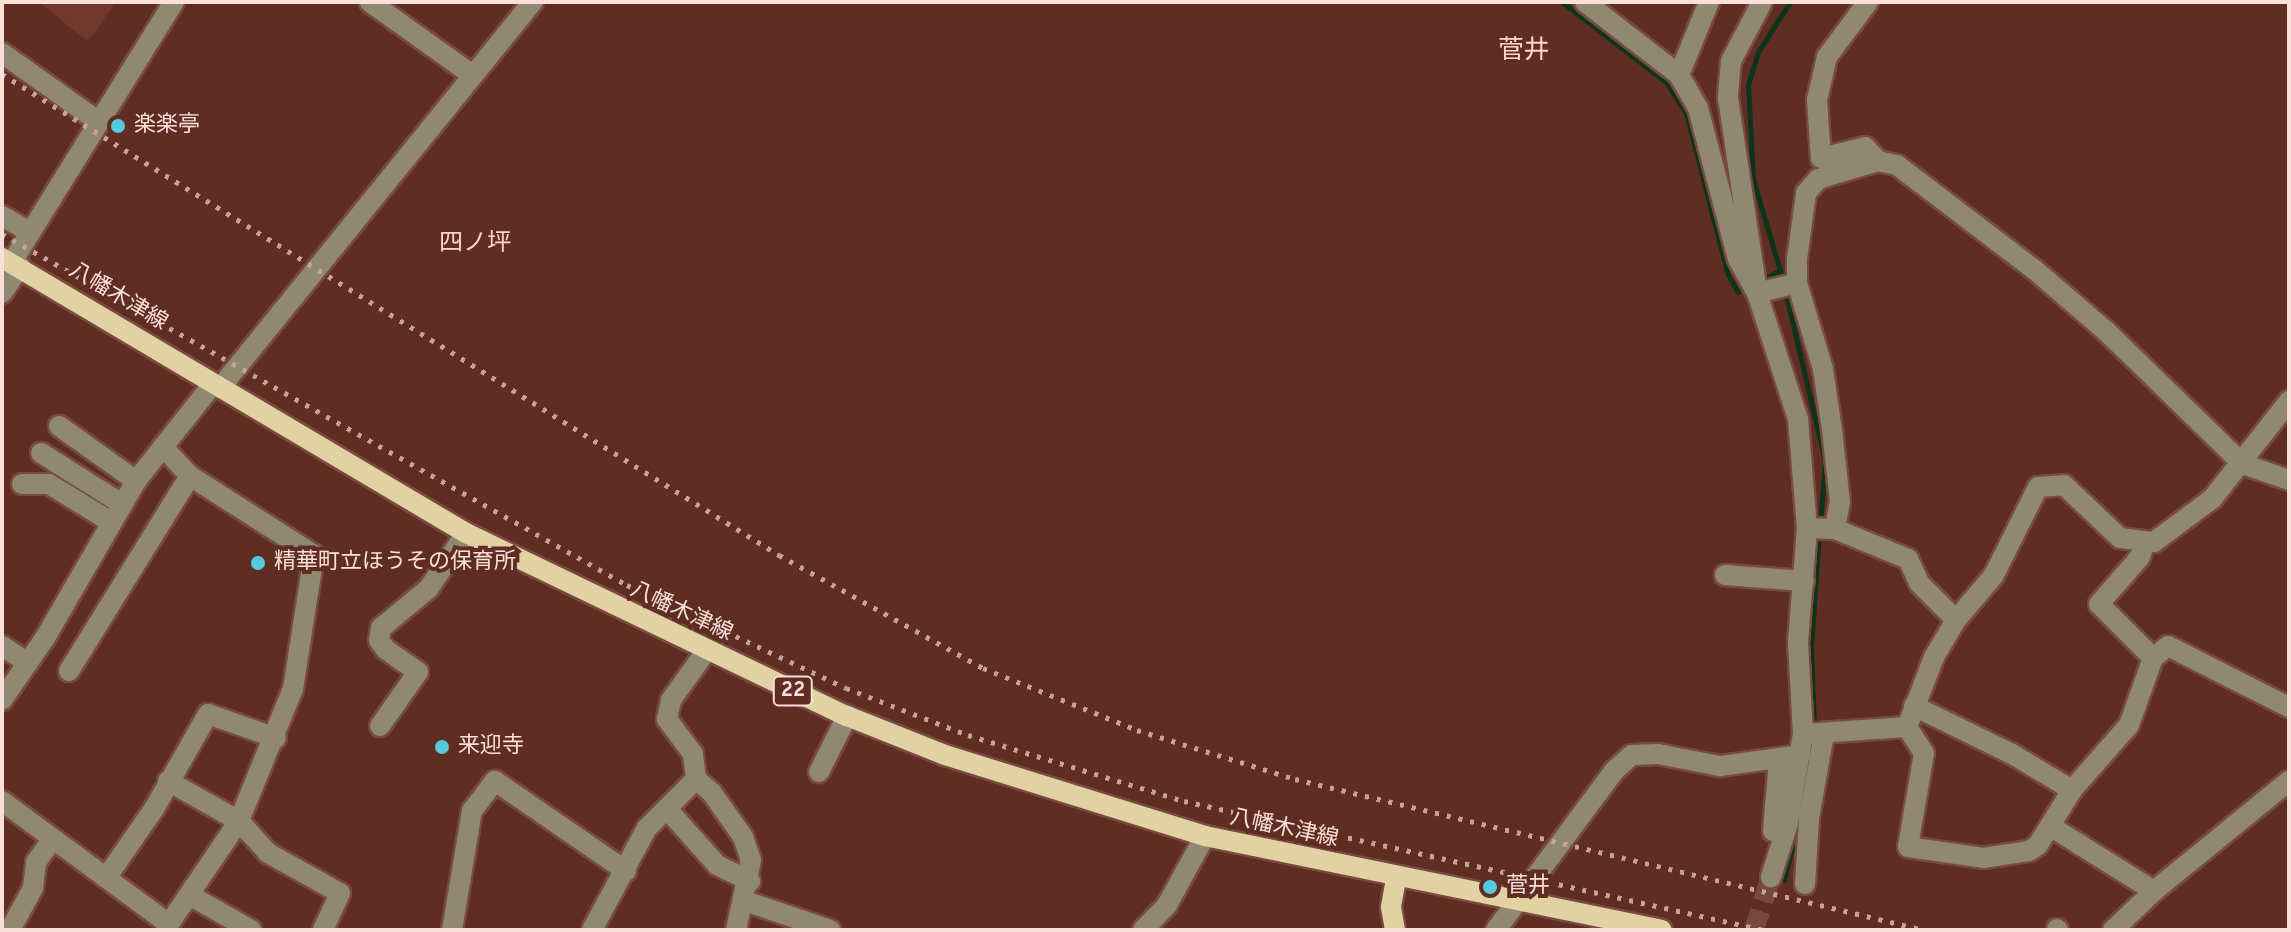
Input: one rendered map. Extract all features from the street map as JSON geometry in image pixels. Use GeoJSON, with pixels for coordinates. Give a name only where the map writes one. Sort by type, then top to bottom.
{"type":"FeatureCollection","features":[{"type":"Feature","properties":{"kind":"main road","name":"八幡木津線"},"geometry":{"type":"LineString","coordinates":[[11,262],[466,533],[847,716],[974,764],[1205,836],[1396,878],[1661,930]]}},
{"type":"Feature","properties":{"kind":"main road"},"geometry":{"type":"LineString","coordinates":[[1395,930],[1391,907],[1396,878]]}},
{"type":"Feature","properties":{"kind":"street"},"geometry":{"type":"LineString","coordinates":[[2,293],[11,262],[174,2]]}},
{"type":"Feature","properties":{"kind":"street"},"geometry":{"type":"LineString","coordinates":[[370,2],[471,74]]}},
{"type":"Feature","properties":{"kind":"street"},"geometry":{"type":"LineString","coordinates":[[1585,2],[1679,75],[1698,108],[1738,259],[1778,288],[1825,384],[1840,502],[1822,529],[1804,581],[1798,642],[1811,738],[1805,884]]}},
{"type":"Feature","properties":{"kind":"street"},"geometry":{"type":"LineString","coordinates":[[1679,75],[1709,2]]}},
{"type":"Feature","properties":{"kind":"street"},"geometry":{"type":"LineString","coordinates":[[1762,2],[1731,61],[1728,98],[1778,288],[1798,419],[1822,529]]}},
{"type":"Feature","properties":{"kind":"street"},"geometry":{"type":"LineString","coordinates":[[1868,2],[1827,57],[1817,100],[1821,158],[1865,147],[1878,161]]}},
{"type":"Feature","properties":{"kind":"street"},"geometry":{"type":"LineString","coordinates":[[2,700],[77,583],[136,481],[244,353],[258,346],[527,4]]}},
{"type":"Feature","properties":{"kind":"street"},"geometry":{"type":"LineString","coordinates":[[2,53],[99,122]]}},
{"type":"Feature","properties":{"kind":"street"},"geometry":{"type":"LineString","coordinates":[[1778,288],[1806,193],[1818,179],[1878,161],[1897,165],[2035,270],[2106,331],[2243,464],[2289,480]]}},
{"type":"Feature","properties":{"kind":"street"},"geometry":{"type":"LineString","coordinates":[[2,216],[30,232]]}},
{"type":"Feature","properties":{"kind":"street"},"geometry":{"type":"LineString","coordinates":[[2153,658],[2099,604],[2140,557],[2144,545],[2212,499],[2243,464],[2289,401]]}},
{"type":"Feature","properties":{"kind":"street"},"geometry":{"type":"LineString","coordinates":[[59,426],[136,481]]}},
{"type":"Feature","properties":{"kind":"street"},"geometry":{"type":"LineString","coordinates":[[2,801],[169,924],[191,896],[239,821],[276,738],[293,689],[314,555],[190,476],[163,447]]}},
{"type":"Feature","properties":{"kind":"street"},"geometry":{"type":"LineString","coordinates":[[41,453],[122,504]]}},
{"type":"Feature","properties":{"kind":"street"},"geometry":{"type":"LineString","coordinates":[[69,671],[190,476]]}},
{"type":"Feature","properties":{"kind":"street"},"geometry":{"type":"LineString","coordinates":[[22,484],[49,484],[111,522]]}},
{"type":"Feature","properties":{"kind":"street"},"geometry":{"type":"LineString","coordinates":[[1907,727],[1956,620],[1994,575],[2038,487],[2064,485],[2120,538],[2144,545]]}},
{"type":"Feature","properties":{"kind":"street"},"geometry":{"type":"LineString","coordinates":[[1822,529],[1908,559],[1935,603],[1956,620]]}},
{"type":"Feature","properties":{"kind":"street"},"geometry":{"type":"LineString","coordinates":[[380,726],[418,672],[386,650],[379,640],[381,628],[429,588],[466,533]]}},
{"type":"Feature","properties":{"kind":"street"},"geometry":{"type":"LineString","coordinates":[[1725,575],[1804,581]]}},
{"type":"Feature","properties":{"kind":"street"},"geometry":{"type":"LineString","coordinates":[[77,583],[108,604]]}},
{"type":"Feature","properties":{"kind":"street"},"geometry":{"type":"LineString","coordinates":[[2,646],[28,663]]}},
{"type":"Feature","properties":{"kind":"street"},"geometry":{"type":"LineString","coordinates":[[1907,727],[1924,753],[1908,847],[1983,858],[2029,851],[2050,826],[2072,790],[2129,725],[2153,658],[2168,646],[2289,707]]}},
{"type":"Feature","properties":{"kind":"street"},"geometry":{"type":"LineString","coordinates":[[707,650],[671,700],[667,719],[693,754],[696,779],[712,793],[743,837],[751,860],[748,891],[736,930]]}},
{"type":"Feature","properties":{"kind":"street"},"geometry":{"type":"LineString","coordinates":[[1914,706],[2012,754],[2072,790]]}},
{"type":"Feature","properties":{"kind":"street"},"geometry":{"type":"LineString","coordinates":[[106,878],[208,714],[276,738]]}},
{"type":"Feature","properties":{"kind":"street"},"geometry":{"type":"LineString","coordinates":[[819,772],[847,716]]}},
{"type":"Feature","properties":{"kind":"street"},"geometry":{"type":"LineString","coordinates":[[1496,930],[1614,771],[1632,755],[1658,754],[1720,766],[1779,759],[1811,738],[1907,727]]}},
{"type":"Feature","properties":{"kind":"street"},"geometry":{"type":"LineString","coordinates":[[1779,759],[1778,812],[1765,875],[1788,823],[1811,738]]}},
{"type":"Feature","properties":{"kind":"street"},"geometry":{"type":"LineString","coordinates":[[592,930],[647,828],[696,779]]}},
{"type":"Feature","properties":{"kind":"street"},"geometry":{"type":"LineString","coordinates":[[168,781],[239,821],[268,853],[340,893],[323,930]]}},
{"type":"Feature","properties":{"kind":"street"},"geometry":{"type":"LineString","coordinates":[[452,930],[472,811],[495,781],[626,871]]}},
{"type":"Feature","properties":{"kind":"street"},"geometry":{"type":"LineString","coordinates":[[2113,930],[2154,891],[2289,781]]}},
{"type":"Feature","properties":{"kind":"street"},"geometry":{"type":"LineString","coordinates":[[667,809],[717,865],[748,891],[830,930]]}},
{"type":"Feature","properties":{"kind":"street"},"geometry":{"type":"LineString","coordinates":[[2050,826],[2154,891]]}},
{"type":"Feature","properties":{"kind":"street"},"geometry":{"type":"LineString","coordinates":[[1143,930],[1167,905],[1205,836]]}},
{"type":"Feature","properties":{"kind":"street"},"geometry":{"type":"LineString","coordinates":[[10,930],[33,888],[36,862],[52,840]]}},
{"type":"Feature","properties":{"kind":"street"},"geometry":{"type":"LineString","coordinates":[[191,896],[251,930]]}},
{"type":"Feature","properties":{"kind":"shaded area"},"geometry":{"type":"Polygon","coordinates":[[[39,2],[116,2],[88,42],[39,2]]]}},
{"type":"Feature","properties":{"kind":"waterway"},"geometry":{"type":"LineString","coordinates":[[1562,2],[1666,82],[1686,113],[1728,275],[1738,292]]}},
{"type":"Feature","properties":{"kind":"waterway"},"geometry":{"type":"LineString","coordinates":[[1783,281],[1753,179],[1748,85],[1758,52],[1790,2]]}},
{"type":"Feature","properties":{"kind":"waterway"},"geometry":{"type":"LineString","coordinates":[[1764,279],[1780,270]]}},
{"type":"Feature","properties":{"kind":"waterway"},"geometry":{"type":"LineString","coordinates":[[1785,291],[1825,461],[1820,524]]}},
{"type":"Feature","properties":{"kind":"waterway"},"geometry":{"type":"LineString","coordinates":[[1814,728],[1811,647],[1819,534]]}},
{"type":"Feature","properties":{"kind":"waterway"},"geometry":{"type":"LineString","coordinates":[[1784,880],[1798,824]]}},
{"type":"Feature","properties":{"kind":"tunnel"},"geometry":{"type":"LineString","coordinates":[[1754,930],[1771,877]]}},
{"type":"Feature","properties":{"kind":"railway"},"geometry":{"type":"LineString","coordinates":[[2,74],[779,555],[983,668],[1137,730],[1295,779],[1924,930]]}},
{"type":"Feature","properties":{"kind":"railway"},"geometry":{"type":"LineString","coordinates":[[2,234],[627,585],[846,688],[968,735],[1184,801],[1764,930]]}},
{"type":"Feature","properties":{"kind":"place","name":"楽楽亭"},"geometry":{"type":"Point","coordinates":[118,126]}},
{"type":"Feature","properties":{"kind":"place","name":"精華町立ほうその保育所"},"geometry":{"type":"Point","coordinates":[258,563]}},
{"type":"Feature","properties":{"kind":"place","name":"来迎寺"},"geometry":{"type":"Point","coordinates":[442,747]}},
{"type":"Feature","properties":{"kind":"place","name":"菅井"},"geometry":{"type":"Point","coordinates":[1490,887]}},
{"type":"Feature","properties":{"kind":"district","name":"菅井"},"geometry":{"type":"Point","coordinates":[1524,52]}},
{"type":"Feature","properties":{"kind":"district","name":"四ノ坪"},"geometry":{"type":"Point","coordinates":[475,245]}}]}
